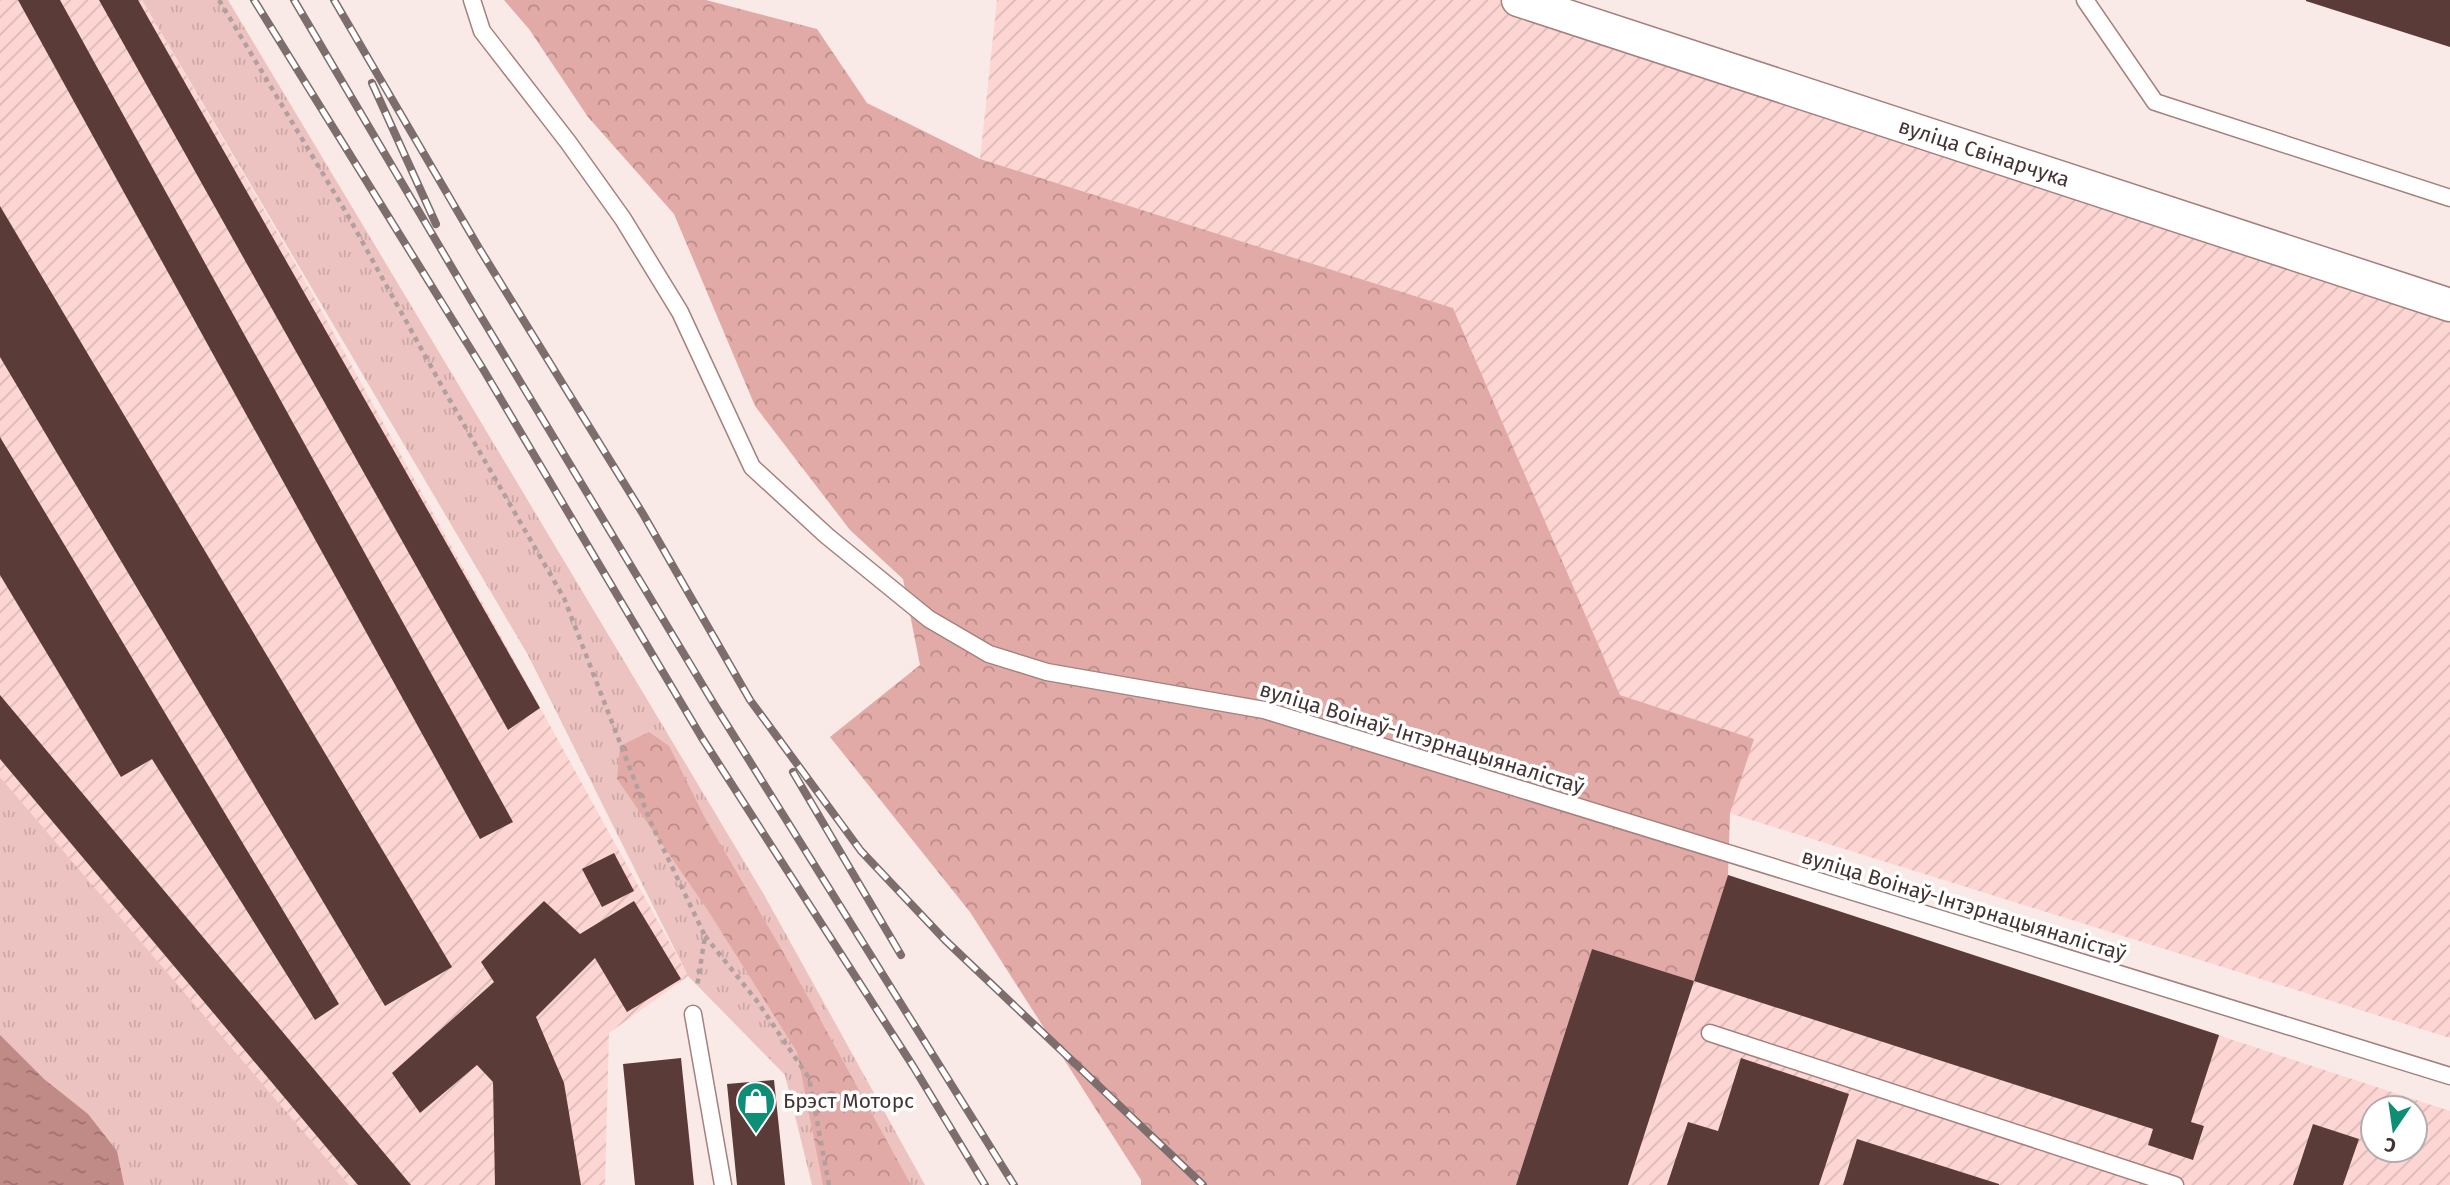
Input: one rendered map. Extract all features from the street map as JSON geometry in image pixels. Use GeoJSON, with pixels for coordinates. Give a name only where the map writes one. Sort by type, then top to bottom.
{"type":"FeatureCollection","features":[{"type":"Feature","properties":{"kind":"street","name":"вуліца Свінарчука"},"geometry":{"type":"LineString","coordinates":[[1518,0],[2450,305]]}},
{"type":"Feature","properties":{"kind":"lane","name":"вуліца Воінаў-Інтэрнацыяналістаў"},"geometry":{"type":"LineString","coordinates":[[472,0],[481,31],[568,142],[623,219],[680,312],[752,467],[827,536],[929,619],[989,654],[1047,672],[1264,710],[2450,1076]]}},
{"type":"Feature","properties":{"kind":"lane"},"geometry":{"type":"LineString","coordinates":[[2085,0],[2155,102],[2450,198]]}},
{"type":"Feature","properties":{"kind":"lane"},"geometry":{"type":"LineString","coordinates":[[693,1014],[723,1185]]}},
{"type":"Feature","properties":{"kind":"lane"},"geometry":{"type":"LineString","coordinates":[[1710,1033],[2175,1185]]}},
{"type":"Feature","properties":{"kind":"path"},"geometry":{"type":"LineString","coordinates":[[219,0],[347,214],[564,598],[651,822],[705,936],[757,1001],[809,1079],[829,1185]]}},
{"type":"Feature","properties":{"kind":"path"},"geometry":{"type":"LineString","coordinates":[[693,1014],[705,936]]}},
{"type":"Feature","properties":{"kind":"shaded area"},"geometry":{"type":"Polygon","coordinates":[[[0,0],[142,0],[300,272],[688,976],[609,1033],[605,1185],[349,1185],[0,777],[0,0]]]}},
{"type":"Feature","properties":{"kind":"shaded area"},"geometry":{"type":"Polygon","coordinates":[[[997,0],[1518,0],[2450,305],[2450,1038],[1729,813],[1754,739],[1620,695],[1453,308],[980,159],[997,0]]]}},
{"type":"Feature","properties":{"kind":"shaded area"},"geometry":{"type":"Polygon","coordinates":[[[1728,875],[2398,1094],[2359,1094],[2359,1164],[2429,1164],[2429,1104],[2450,1111],[2450,1185],[1516,1185],[1592,949],[1728,875]]]}},
{"type":"Feature","properties":{"kind":"green space"},"geometry":{"type":"Polygon","coordinates":[[[142,0],[228,0],[763,893],[925,1185],[812,1185],[785,1075],[688,976],[528,655],[142,0]]]}},
{"type":"Feature","properties":{"kind":"green space"},"geometry":{"type":"Polygon","coordinates":[[[504,0],[706,0],[817,29],[867,103],[980,159],[1453,308],[1620,695],[1754,739],[1730,813],[1728,875],[1694,981],[1592,949],[1516,1185],[1141,1185],[1141,1180],[970,912],[830,737],[920,665],[903,579],[850,530],[755,406],[674,214],[588,117],[529,29],[504,0]]]}},
{"type":"Feature","properties":{"kind":"green space"},"geometry":{"type":"Polygon","coordinates":[[[649,732],[669,746],[704,816],[787,959],[911,1185],[823,1185],[797,1052],[707,909],[617,779],[620,746],[649,732]]]}},
{"type":"Feature","properties":{"kind":"green space"},"geometry":{"type":"Polygon","coordinates":[[[0,777],[349,1185],[0,1185],[0,777]]]}},
{"type":"Feature","properties":{"kind":"water"},"geometry":{"type":"Polygon","coordinates":[[[0,1035],[44,1079],[88,1114],[117,1151],[124,1185],[0,1185],[0,1035]]]}},
{"type":"Feature","properties":{"kind":"building"},"geometry":{"type":"Polygon","coordinates":[[[18,0],[60,0],[513,822],[480,839],[18,0]]]}},
{"type":"Feature","properties":{"kind":"building"},"geometry":{"type":"Polygon","coordinates":[[[99,0],[138,0],[540,708],[508,730],[99,0]]]}},
{"type":"Feature","properties":{"kind":"building"},"geometry":{"type":"Polygon","coordinates":[[[2306,0],[2450,0],[2450,47],[2306,1],[2306,0]]]}},
{"type":"Feature","properties":{"kind":"building"},"geometry":{"type":"Polygon","coordinates":[[[0,206],[452,967],[385,1006],[0,357],[0,206]]]}},
{"type":"Feature","properties":{"kind":"building"},"geometry":{"type":"Polygon","coordinates":[[[0,437],[339,1004],[315,1020],[152,759],[121,777],[0,575],[0,437]]]}},
{"type":"Feature","properties":{"kind":"building"},"geometry":{"type":"Polygon","coordinates":[[[0,695],[411,1185],[358,1185],[0,759],[0,695]]]}},
{"type":"Feature","properties":{"kind":"building"},"geometry":{"type":"Polygon","coordinates":[[[614,853],[634,891],[602,907],[582,869],[614,853]]]}},
{"type":"Feature","properties":{"kind":"building"},"geometry":{"type":"Polygon","coordinates":[[[1728,875],[2219,1035],[2191,1122],[2204,1126],[2193,1160],[2148,1145],[2153,1129],[1694,981],[1728,875]]]}},
{"type":"Feature","properties":{"kind":"building"},"geometry":{"type":"Polygon","coordinates":[[[544,901],[580,934],[634,901],[681,979],[627,1012],[595,958],[536,1017],[564,1083],[581,1185],[495,1185],[493,1082],[477,1065],[420,1113],[392,1073],[494,982],[481,962],[544,901]]]}},
{"type":"Feature","properties":{"kind":"building"},"geometry":{"type":"Polygon","coordinates":[[[1592,949],[1694,981],[1628,1185],[1516,1185],[1592,949]]]}},
{"type":"Feature","properties":{"kind":"building"},"geometry":{"type":"Polygon","coordinates":[[[681,1058],[694,1185],[635,1185],[623,1064],[681,1058]]]}},
{"type":"Feature","properties":{"kind":"building"},"geometry":{"type":"Polygon","coordinates":[[[1741,1058],[1849,1094],[1819,1185],[1667,1185],[1688,1122],[1718,1131],[1741,1058]]]}},
{"type":"Feature","properties":{"kind":"building","name":"Брэст Моторс"},"geometry":{"type":"Polygon","coordinates":[[[774,1080],[785,1185],[737,1185],[727,1084],[774,1080]]]}},
{"type":"Feature","properties":{"kind":"building"},"geometry":{"type":"Polygon","coordinates":[[[2313,1124],[2359,1139],[2343,1185],[2293,1185],[2313,1124]]]}},
{"type":"Feature","properties":{"kind":"building"},"geometry":{"type":"Polygon","coordinates":[[[1857,1139],[1999,1184],[1999,1185],[1843,1185],[1857,1139]]]}},
{"type":"Feature","properties":{"kind":"railway"},"geometry":{"type":"LineString","coordinates":[[254,0],[483,369],[702,738],[913,1066],[985,1185]]}},
{"type":"Feature","properties":{"kind":"railway"},"geometry":{"type":"LineString","coordinates":[[294,0],[714,704],[1014,1185]]}},
{"type":"Feature","properties":{"kind":"railway"},"geometry":{"type":"LineString","coordinates":[[334,0],[479,248],[643,514],[750,700],[861,851],[945,940],[1203,1185]]}},
{"type":"Feature","properties":{"kind":"railway"},"geometry":{"type":"LineString","coordinates":[[372,83],[436,224]]}},
{"type":"Feature","properties":{"kind":"railway"},"geometry":{"type":"LineString","coordinates":[[793,772],[901,955]]}},
{"type":"Feature","properties":{"kind":"place","name":"Брэст Моторс"},"geometry":{"type":"Point","coordinates":[756,1135]}}]}
